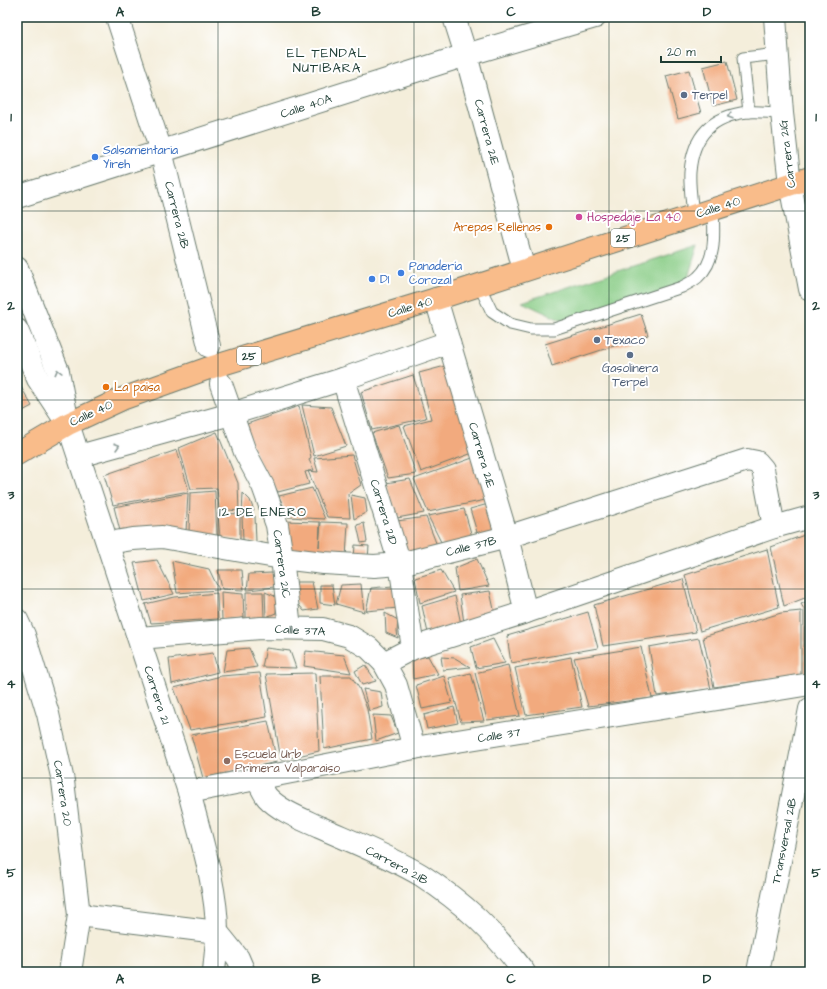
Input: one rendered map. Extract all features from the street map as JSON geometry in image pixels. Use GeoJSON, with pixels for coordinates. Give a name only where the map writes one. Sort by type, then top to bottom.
{"type":"FeatureCollection","features":[{"type":"Feature","properties":{"kind":"highway","name":"Calle 40"},"geometry":{"type":"LineString","coordinates":[[17,454],[68,424],[122,399],[206,369],[436,299],[810,178]]}},
{"type":"Feature","properties":{"kind":"street","name":"Carrera 21B"},"geometry":{"type":"LineString","coordinates":[[118,17],[161,152],[209,346]]}},
{"type":"Feature","properties":{"kind":"street","name":"Carrera 21E"},"geometry":{"type":"LineString","coordinates":[[454,17],[466,55],[524,270]]}},
{"type":"Feature","properties":{"kind":"street","name":"Calle 40A"},"geometry":{"type":"LineString","coordinates":[[17,197],[466,55],[595,17]]}},
{"type":"Feature","properties":{"kind":"street","name":"Carrera 21G"},"geometry":{"type":"LineString","coordinates":[[775,17],[782,113],[790,184],[810,289]]}},
{"type":"Feature","properties":{"kind":"street"},"geometry":{"type":"LineString","coordinates":[[17,268],[58,371],[68,424]]}},
{"type":"Feature","properties":{"kind":"street","name":"Carrera 21E"},"geometry":{"type":"LineString","coordinates":[[436,299],[507,537],[526,612]]}},
{"type":"Feature","properties":{"kind":"street"},"geometry":{"type":"LineString","coordinates":[[17,330],[38,380],[68,424]]}},
{"type":"Feature","properties":{"kind":"street"},"geometry":{"type":"LineString","coordinates":[[79,456],[231,414],[343,379],[449,342]]}},
{"type":"Feature","properties":{"kind":"street","name":"Carrera 21D"},"geometry":{"type":"LineString","coordinates":[[343,379],[400,564],[414,648]]}},
{"type":"Feature","properties":{"kind":"street"},"geometry":{"type":"LineString","coordinates":[[221,384],[231,414]]}},
{"type":"Feature","properties":{"kind":"street","name":"Carrera 21C"},"geometry":{"type":"LineString","coordinates":[[231,414],[246,452],[263,486],[277,525],[290,628]]}},
{"type":"Feature","properties":{"kind":"street","name":"Carrera 21"},"geometry":{"type":"LineString","coordinates":[[68,424],[189,792],[204,848],[212,891],[217,932],[214,972]]}},
{"type":"Feature","properties":{"kind":"street","name":"Calle 37B"},"geometry":{"type":"LineString","coordinates":[[108,543],[133,539],[162,537],[282,558],[324,563],[374,566],[400,564],[507,537],[747,460],[757,462],[763,469],[774,527]]}},
{"type":"Feature","properties":{"kind":"street"},"geometry":{"type":"LineString","coordinates":[[384,663],[414,648],[526,612],[774,527],[810,517]]}},
{"type":"Feature","properties":{"kind":"street","name":"Carrera 20"},"geometry":{"type":"LineString","coordinates":[[17,620],[24,636],[48,714],[63,781],[79,915],[70,972]]}},
{"type":"Feature","properties":{"kind":"street","name":"Calle 37A"},"geometry":{"type":"LineString","coordinates":[[139,638],[261,628],[323,630],[349,636],[369,648],[384,663],[396,685],[414,748]]}},
{"type":"Feature","properties":{"kind":"street","name":"Calle 37"},"geometry":{"type":"LineString","coordinates":[[189,792],[414,748],[810,684]]}},
{"type":"Feature","properties":{"kind":"street","name":"Transversal 21B"},"geometry":{"type":"LineString","coordinates":[[758,972],[810,709]]}},
{"type":"Feature","properties":{"kind":"street","name":"Carrera 21B"},"geometry":{"type":"LineString","coordinates":[[257,778],[266,796],[280,808],[385,856],[419,874],[454,897],[479,919],[506,948],[524,972]]}},
{"type":"Feature","properties":{"kind":"street"},"geometry":{"type":"LineString","coordinates":[[79,915],[217,932],[238,958],[244,972]]}},
{"type":"Feature","properties":{"kind":"lane"},"geometry":{"type":"LineString","coordinates":[[749,112],[743,58],[778,54]]}},
{"type":"Feature","properties":{"kind":"lane"},"geometry":{"type":"LineString","coordinates":[[479,285],[492,312],[510,324],[532,329],[554,329],[682,287],[697,278],[706,269],[714,242],[690,173],[693,154],[699,138],[709,126],[727,116],[749,112],[782,113]]}},
{"type":"Feature","properties":{"kind":"green space"},"geometry":{"type":"Polygon","coordinates":[[[698,245],[686,284],[569,324],[522,302],[698,245]]]}},
{"type":"Feature","properties":{"kind":"building"},"geometry":{"type":"Polygon","coordinates":[[[727,61],[737,100],[713,106],[703,67],[727,61]]]}},
{"type":"Feature","properties":{"kind":"building","name":"Terpel"},"geometry":{"type":"Polygon","coordinates":[[[689,70],[701,113],[678,119],[666,76],[689,70]]]}},
{"type":"Feature","properties":{"kind":"building","name":"Texaco"},"geometry":{"type":"Polygon","coordinates":[[[641,314],[648,335],[552,366],[545,344],[641,314]]]}},
{"type":"Feature","properties":{"kind":"building"},"geometry":{"type":"Polygon","coordinates":[[[449,365],[478,451],[421,472],[404,426],[431,419],[419,373],[449,365]]]}},
{"type":"Feature","properties":{"kind":"building"},"geometry":{"type":"Polygon","coordinates":[[[413,375],[426,418],[372,430],[361,392],[413,375]]]}},
{"type":"Feature","properties":{"kind":"building"},"geometry":{"type":"Polygon","coordinates":[[[17,380],[32,406],[17,414],[17,380]]]}},
{"type":"Feature","properties":{"kind":"building"},"geometry":{"type":"Polygon","coordinates":[[[302,405],[331,407],[346,446],[314,456],[302,405]]]}},
{"type":"Feature","properties":{"kind":"building"},"geometry":{"type":"Polygon","coordinates":[[[299,406],[311,457],[309,460],[314,470],[305,472],[309,484],[278,492],[260,464],[244,425],[299,406]]]}},
{"type":"Feature","properties":{"kind":"building"},"geometry":{"type":"Polygon","coordinates":[[[399,425],[416,474],[388,478],[372,433],[399,425]]]}},
{"type":"Feature","properties":{"kind":"building"},"geometry":{"type":"Polygon","coordinates":[[[217,432],[238,483],[239,511],[219,509],[217,488],[191,489],[179,448],[217,432]]]}},
{"type":"Feature","properties":{"kind":"building"},"geometry":{"type":"Polygon","coordinates":[[[177,450],[189,491],[113,505],[104,475],[177,450]]]}},
{"type":"Feature","properties":{"kind":"building"},"geometry":{"type":"Polygon","coordinates":[[[352,455],[361,485],[348,494],[350,518],[327,517],[308,471],[318,472],[314,458],[352,455]]]}},
{"type":"Feature","properties":{"kind":"building"},"geometry":{"type":"Polygon","coordinates":[[[478,456],[490,499],[428,512],[414,479],[478,456]]]}},
{"type":"Feature","properties":{"kind":"building"},"geometry":{"type":"Polygon","coordinates":[[[410,479],[424,513],[397,518],[386,483],[410,479]]]}},
{"type":"Feature","properties":{"kind":"building"},"geometry":{"type":"Polygon","coordinates":[[[312,488],[325,519],[288,517],[279,496],[312,488]]]}},
{"type":"Feature","properties":{"kind":"building"},"geometry":{"type":"Polygon","coordinates":[[[215,491],[217,536],[189,532],[190,493],[215,491]]]}},
{"type":"Feature","properties":{"kind":"building"},"geometry":{"type":"Polygon","coordinates":[[[188,493],[186,532],[120,531],[114,507],[188,493]]]}},
{"type":"Feature","properties":{"kind":"building"},"geometry":{"type":"Polygon","coordinates":[[[243,493],[250,500],[254,511],[242,514],[243,493]]]}},
{"type":"Feature","properties":{"kind":"building"},"geometry":{"type":"Polygon","coordinates":[[[351,495],[365,498],[367,512],[354,519],[351,495]]]}},
{"type":"Feature","properties":{"kind":"building"},"geometry":{"type":"Polygon","coordinates":[[[492,503],[502,535],[479,539],[470,509],[492,503]]]}},
{"type":"Feature","properties":{"kind":"building"},"geometry":{"type":"Polygon","coordinates":[[[464,509],[473,540],[443,546],[428,516],[464,509]]]}},
{"type":"Feature","properties":{"kind":"building"},"geometry":{"type":"Polygon","coordinates":[[[218,513],[240,514],[240,539],[220,538],[218,513]]]}},
{"type":"Feature","properties":{"kind":"building"},"geometry":{"type":"Polygon","coordinates":[[[242,516],[255,516],[256,542],[243,540],[242,516]]]}},
{"type":"Feature","properties":{"kind":"building"},"geometry":{"type":"Polygon","coordinates":[[[426,517],[438,548],[408,553],[397,521],[426,517]]]}},
{"type":"Feature","properties":{"kind":"building"},"geometry":{"type":"Polygon","coordinates":[[[282,521],[320,522],[319,547],[321,522],[348,523],[346,558],[286,548],[282,521]]]}},
{"type":"Feature","properties":{"kind":"building"},"geometry":{"type":"Polygon","coordinates":[[[364,523],[367,542],[361,543],[357,525],[364,523]]]}},
{"type":"Feature","properties":{"kind":"building"},"geometry":{"type":"Polygon","coordinates":[[[810,533],[810,596],[784,606],[771,547],[810,533]]]}},
{"type":"Feature","properties":{"kind":"building"},"geometry":{"type":"Polygon","coordinates":[[[355,545],[369,546],[368,559],[354,558],[355,545]]]}},
{"type":"Feature","properties":{"kind":"building"},"geometry":{"type":"Polygon","coordinates":[[[767,549],[779,607],[700,631],[685,575],[767,549]]]}},
{"type":"Feature","properties":{"kind":"building"},"geometry":{"type":"Polygon","coordinates":[[[477,559],[489,586],[458,591],[455,568],[477,559]]]}},
{"type":"Feature","properties":{"kind":"building"},"geometry":{"type":"Polygon","coordinates":[[[157,560],[174,594],[144,601],[134,563],[157,560]]]}},
{"type":"Feature","properties":{"kind":"building"},"geometry":{"type":"Polygon","coordinates":[[[172,561],[209,569],[219,590],[177,593],[172,561]]]}},
{"type":"Feature","properties":{"kind":"building"},"geometry":{"type":"Polygon","coordinates":[[[218,570],[242,570],[244,590],[222,589],[218,570]]]}},
{"type":"Feature","properties":{"kind":"building"},"geometry":{"type":"Polygon","coordinates":[[[441,570],[454,592],[420,603],[415,578],[441,570]]]}},
{"type":"Feature","properties":{"kind":"building"},"geometry":{"type":"Polygon","coordinates":[[[272,573],[275,587],[247,590],[249,574],[272,573]]]}},
{"type":"Feature","properties":{"kind":"building"},"geometry":{"type":"Polygon","coordinates":[[[683,579],[696,632],[603,646],[594,605],[683,579]]]}},
{"type":"Feature","properties":{"kind":"building"},"geometry":{"type":"Polygon","coordinates":[[[295,582],[312,582],[318,609],[304,611],[296,601],[295,582]]]}},
{"type":"Feature","properties":{"kind":"building"},"geometry":{"type":"Polygon","coordinates":[[[361,584],[364,612],[336,604],[341,585],[361,584]]]}},
{"type":"Feature","properties":{"kind":"building"},"geometry":{"type":"Polygon","coordinates":[[[320,585],[332,585],[335,605],[320,603],[320,585]]]}},
{"type":"Feature","properties":{"kind":"building"},"geometry":{"type":"Polygon","coordinates":[[[393,586],[398,608],[366,611],[371,588],[393,586]]]}},
{"type":"Feature","properties":{"kind":"building"},"geometry":{"type":"Polygon","coordinates":[[[490,591],[495,614],[464,623],[460,595],[490,591]]]}},
{"type":"Feature","properties":{"kind":"building"},"geometry":{"type":"Polygon","coordinates":[[[221,592],[243,594],[244,618],[222,620],[221,592]]]}},
{"type":"Feature","properties":{"kind":"building"},"geometry":{"type":"Polygon","coordinates":[[[246,592],[263,592],[264,617],[246,619],[246,592]]]}},
{"type":"Feature","properties":{"kind":"building"},"geometry":{"type":"Polygon","coordinates":[[[265,592],[277,597],[276,613],[266,617],[265,592]]]}},
{"type":"Feature","properties":{"kind":"building"},"geometry":{"type":"Polygon","coordinates":[[[217,593],[218,619],[151,623],[145,604],[175,597],[217,593]]]}},
{"type":"Feature","properties":{"kind":"building"},"geometry":{"type":"Polygon","coordinates":[[[455,596],[461,624],[428,633],[422,606],[455,596]]]}},
{"type":"Feature","properties":{"kind":"building"},"geometry":{"type":"Polygon","coordinates":[[[810,600],[810,674],[804,675],[804,609],[801,604],[810,600]]]}},
{"type":"Feature","properties":{"kind":"building"},"geometry":{"type":"Polygon","coordinates":[[[801,611],[801,675],[714,687],[703,637],[781,613],[801,611]]]}},
{"type":"Feature","properties":{"kind":"building"},"geometry":{"type":"Polygon","coordinates":[[[588,612],[598,648],[511,663],[507,636],[588,612]]]}},
{"type":"Feature","properties":{"kind":"building"},"geometry":{"type":"Polygon","coordinates":[[[385,613],[398,620],[398,638],[386,633],[385,613]]]}},
{"type":"Feature","properties":{"kind":"building"},"geometry":{"type":"Polygon","coordinates":[[[699,638],[711,689],[657,696],[649,647],[699,638]]]}},
{"type":"Feature","properties":{"kind":"building"},"geometry":{"type":"Polygon","coordinates":[[[493,639],[505,663],[476,668],[471,647],[493,639]]]}},
{"type":"Feature","properties":{"kind":"building"},"geometry":{"type":"Polygon","coordinates":[[[641,647],[652,698],[588,706],[574,658],[641,647]]]}},
{"type":"Feature","properties":{"kind":"building"},"geometry":{"type":"Polygon","coordinates":[[[249,648],[257,667],[223,672],[227,650],[249,648]]]}},
{"type":"Feature","properties":{"kind":"building"},"geometry":{"type":"Polygon","coordinates":[[[266,648],[290,651],[296,668],[262,667],[266,648]]]}},
{"type":"Feature","properties":{"kind":"building"},"geometry":{"type":"Polygon","coordinates":[[[306,651],[344,655],[351,673],[304,666],[306,651]]]}},
{"type":"Feature","properties":{"kind":"building"},"geometry":{"type":"Polygon","coordinates":[[[213,653],[218,672],[172,684],[169,659],[213,653]]]}},
{"type":"Feature","properties":{"kind":"building"},"geometry":{"type":"Polygon","coordinates":[[[428,656],[438,674],[413,679],[412,659],[428,656]]]}},
{"type":"Feature","properties":{"kind":"building"},"geometry":{"type":"Polygon","coordinates":[[[441,657],[455,658],[470,667],[443,670],[441,657]]]}},
{"type":"Feature","properties":{"kind":"building"},"geometry":{"type":"Polygon","coordinates":[[[571,657],[582,707],[526,715],[515,668],[571,657]]]}},
{"type":"Feature","properties":{"kind":"building"},"geometry":{"type":"Polygon","coordinates":[[[365,665],[376,681],[362,685],[355,671],[365,665]]]}},
{"type":"Feature","properties":{"kind":"building"},"geometry":{"type":"Polygon","coordinates":[[[508,665],[520,716],[487,720],[475,673],[508,665]]]}},
{"type":"Feature","properties":{"kind":"building"},"geometry":{"type":"Polygon","coordinates":[[[260,673],[267,717],[190,730],[174,688],[221,676],[260,673]]]}},
{"type":"Feature","properties":{"kind":"building"},"geometry":{"type":"Polygon","coordinates":[[[315,673],[319,751],[281,760],[266,674],[315,673]]]}},
{"type":"Feature","properties":{"kind":"building"},"geometry":{"type":"Polygon","coordinates":[[[471,673],[484,721],[461,722],[449,678],[471,673]]]}},
{"type":"Feature","properties":{"kind":"building"},"geometry":{"type":"Polygon","coordinates":[[[320,676],[351,676],[359,688],[367,709],[372,739],[324,749],[320,676]]]}},
{"type":"Feature","properties":{"kind":"building"},"geometry":{"type":"Polygon","coordinates":[[[444,676],[452,703],[422,709],[416,685],[444,676]]]}},
{"type":"Feature","properties":{"kind":"building"},"geometry":{"type":"Polygon","coordinates":[[[363,689],[381,692],[383,707],[369,711],[363,689]]]}},
{"type":"Feature","properties":{"kind":"building"},"geometry":{"type":"Polygon","coordinates":[[[454,707],[458,723],[427,729],[424,715],[454,707]]]}},
{"type":"Feature","properties":{"kind":"building"},"geometry":{"type":"Polygon","coordinates":[[[373,715],[391,716],[398,733],[376,741],[373,715]]]}},
{"type":"Feature","properties":{"kind":"building"},"geometry":{"type":"Polygon","coordinates":[[[268,721],[277,762],[203,778],[191,735],[268,721]]]}},
{"type":"Feature","properties":{"kind":"place","name":"Terpel"},"geometry":{"type":"Point","coordinates":[684,95]}},
{"type":"Feature","properties":{"kind":"place","name":"Salsamentaria Yireh"},"geometry":{"type":"Point","coordinates":[95,157]}},
{"type":"Feature","properties":{"kind":"place","name":"Hospedaje La 40"},"geometry":{"type":"Point","coordinates":[579,217]}},
{"type":"Feature","properties":{"kind":"place","name":"Arepas Rellenas"},"geometry":{"type":"Point","coordinates":[549,227]}},
{"type":"Feature","properties":{"kind":"place","name":"Panadería Corozal"},"geometry":{"type":"Point","coordinates":[401,273]}},
{"type":"Feature","properties":{"kind":"place","name":"D1"},"geometry":{"type":"Point","coordinates":[372,279]}},
{"type":"Feature","properties":{"kind":"place","name":"Texaco"},"geometry":{"type":"Point","coordinates":[597,340]}},
{"type":"Feature","properties":{"kind":"place","name":"Gasolinera Terpel"},"geometry":{"type":"Point","coordinates":[630,355]}},
{"type":"Feature","properties":{"kind":"place","name":"La paisa"},"geometry":{"type":"Point","coordinates":[106,387]}},
{"type":"Feature","properties":{"kind":"place","name":"Escuela Urb Primera Valparaiso"},"geometry":{"type":"Point","coordinates":[227,761]}},
{"type":"Feature","properties":{"kind":"district","name":"EL TENDAL NUTIBARA"},"geometry":{"type":"Point","coordinates":[327,60]}},
{"type":"Feature","properties":{"kind":"district","name":"12 DE ENERO"},"geometry":{"type":"Point","coordinates":[263,511]}}]}
